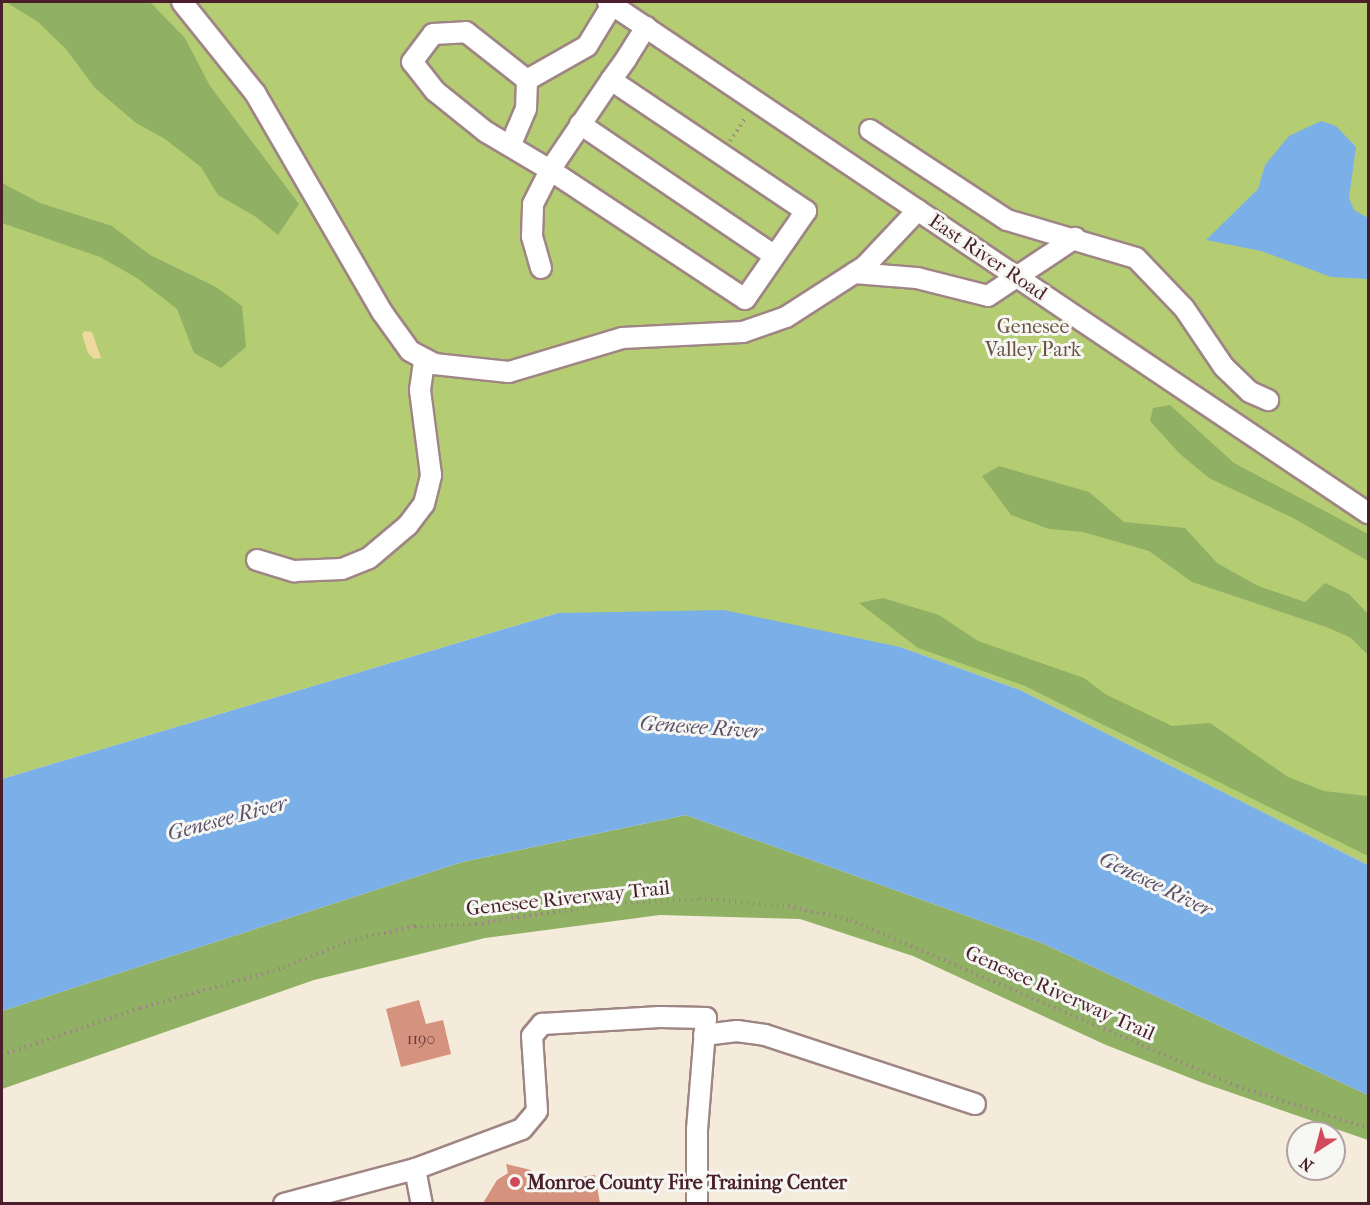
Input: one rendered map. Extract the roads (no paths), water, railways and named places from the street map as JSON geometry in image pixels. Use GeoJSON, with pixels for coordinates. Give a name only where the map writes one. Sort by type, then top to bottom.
{"type":"FeatureCollection","features":[{"type":"Feature","properties":{"kind":"street"},"geometry":{"type":"LineString","coordinates":[[182,2],[246,78],[356,272],[410,351],[424,361],[509,372],[622,338],[744,332],[786,317],[854,273],[918,210]]}},
{"type":"Feature","properties":{"kind":"street"},"geometry":{"type":"LineString","coordinates":[[527,80],[586,46],[610,3]]}},
{"type":"Feature","properties":{"kind":"street","name":"East River Road"},"geometry":{"type":"LineString","coordinates":[[610,3],[1368,513]]}},
{"type":"Feature","properties":{"kind":"street"},"geometry":{"type":"LineString","coordinates":[[541,268],[532,236],[533,204],[550,170],[646,27]]}},
{"type":"Feature","properties":{"kind":"street"},"geometry":{"type":"LineString","coordinates":[[527,80],[466,32],[433,34],[412,62],[435,91],[486,132],[511,144],[745,299],[806,211],[610,80]]}},
{"type":"Feature","properties":{"kind":"street"},"geometry":{"type":"LineString","coordinates":[[511,144],[526,109],[527,80]]}},
{"type":"Feature","properties":{"kind":"street"},"geometry":{"type":"LineString","coordinates":[[580,124],[775,256]]}},
{"type":"Feature","properties":{"kind":"street"},"geometry":{"type":"LineString","coordinates":[[870,130],[1007,220],[1075,238],[1136,258],[1184,308],[1224,367],[1250,392],[1268,400]]}},
{"type":"Feature","properties":{"kind":"street"},"geometry":{"type":"LineString","coordinates":[[854,273],[917,278],[988,296],[1075,238]]}},
{"type":"Feature","properties":{"kind":"street"},"geometry":{"type":"LineString","coordinates":[[258,560],[294,571],[342,569],[369,558],[408,525],[424,504],[431,475],[420,390],[424,361]]}},
{"type":"Feature","properties":{"kind":"street"},"geometry":{"type":"LineString","coordinates":[[284,1203],[415,1169],[522,1129],[537,1111],[532,1036],[542,1024],[660,1017],[706,1018],[697,1129],[697,1203]]}},
{"type":"Feature","properties":{"kind":"street"},"geometry":{"type":"LineString","coordinates":[[704,1035],[736,1031],[765,1035],[975,1104]]}},
{"type":"Feature","properties":{"kind":"street"},"geometry":{"type":"LineString","coordinates":[[415,1169],[422,1203]]}},
{"type":"Feature","properties":{"kind":"water"},"geometry":{"type":"Polygon","coordinates":[[[1321,121],[1336,126],[1356,147],[1349,198],[1354,210],[1368,218],[1368,279],[1331,277],[1261,251],[1206,240],[1258,189],[1265,165],[1289,136],[1321,121]]]}},
{"type":"Feature","properties":{"kind":"water","name":"Genesee River"},"geometry":{"type":"Polygon","coordinates":[[[724,610],[900,647],[1020,690],[1368,865],[1368,1095],[1042,943],[686,815],[462,862],[2,1011],[2,779],[558,613],[724,610]]]}},
{"type":"Feature","properties":{"kind":"place","name":"Monroe County Fire Training Center"},"geometry":{"type":"Point","coordinates":[515,1182]}},
{"type":"Feature","properties":{"kind":"park label","name":"Genesee Valley Park"},"geometry":{"type":"Point","coordinates":[1033,338]}}]}
